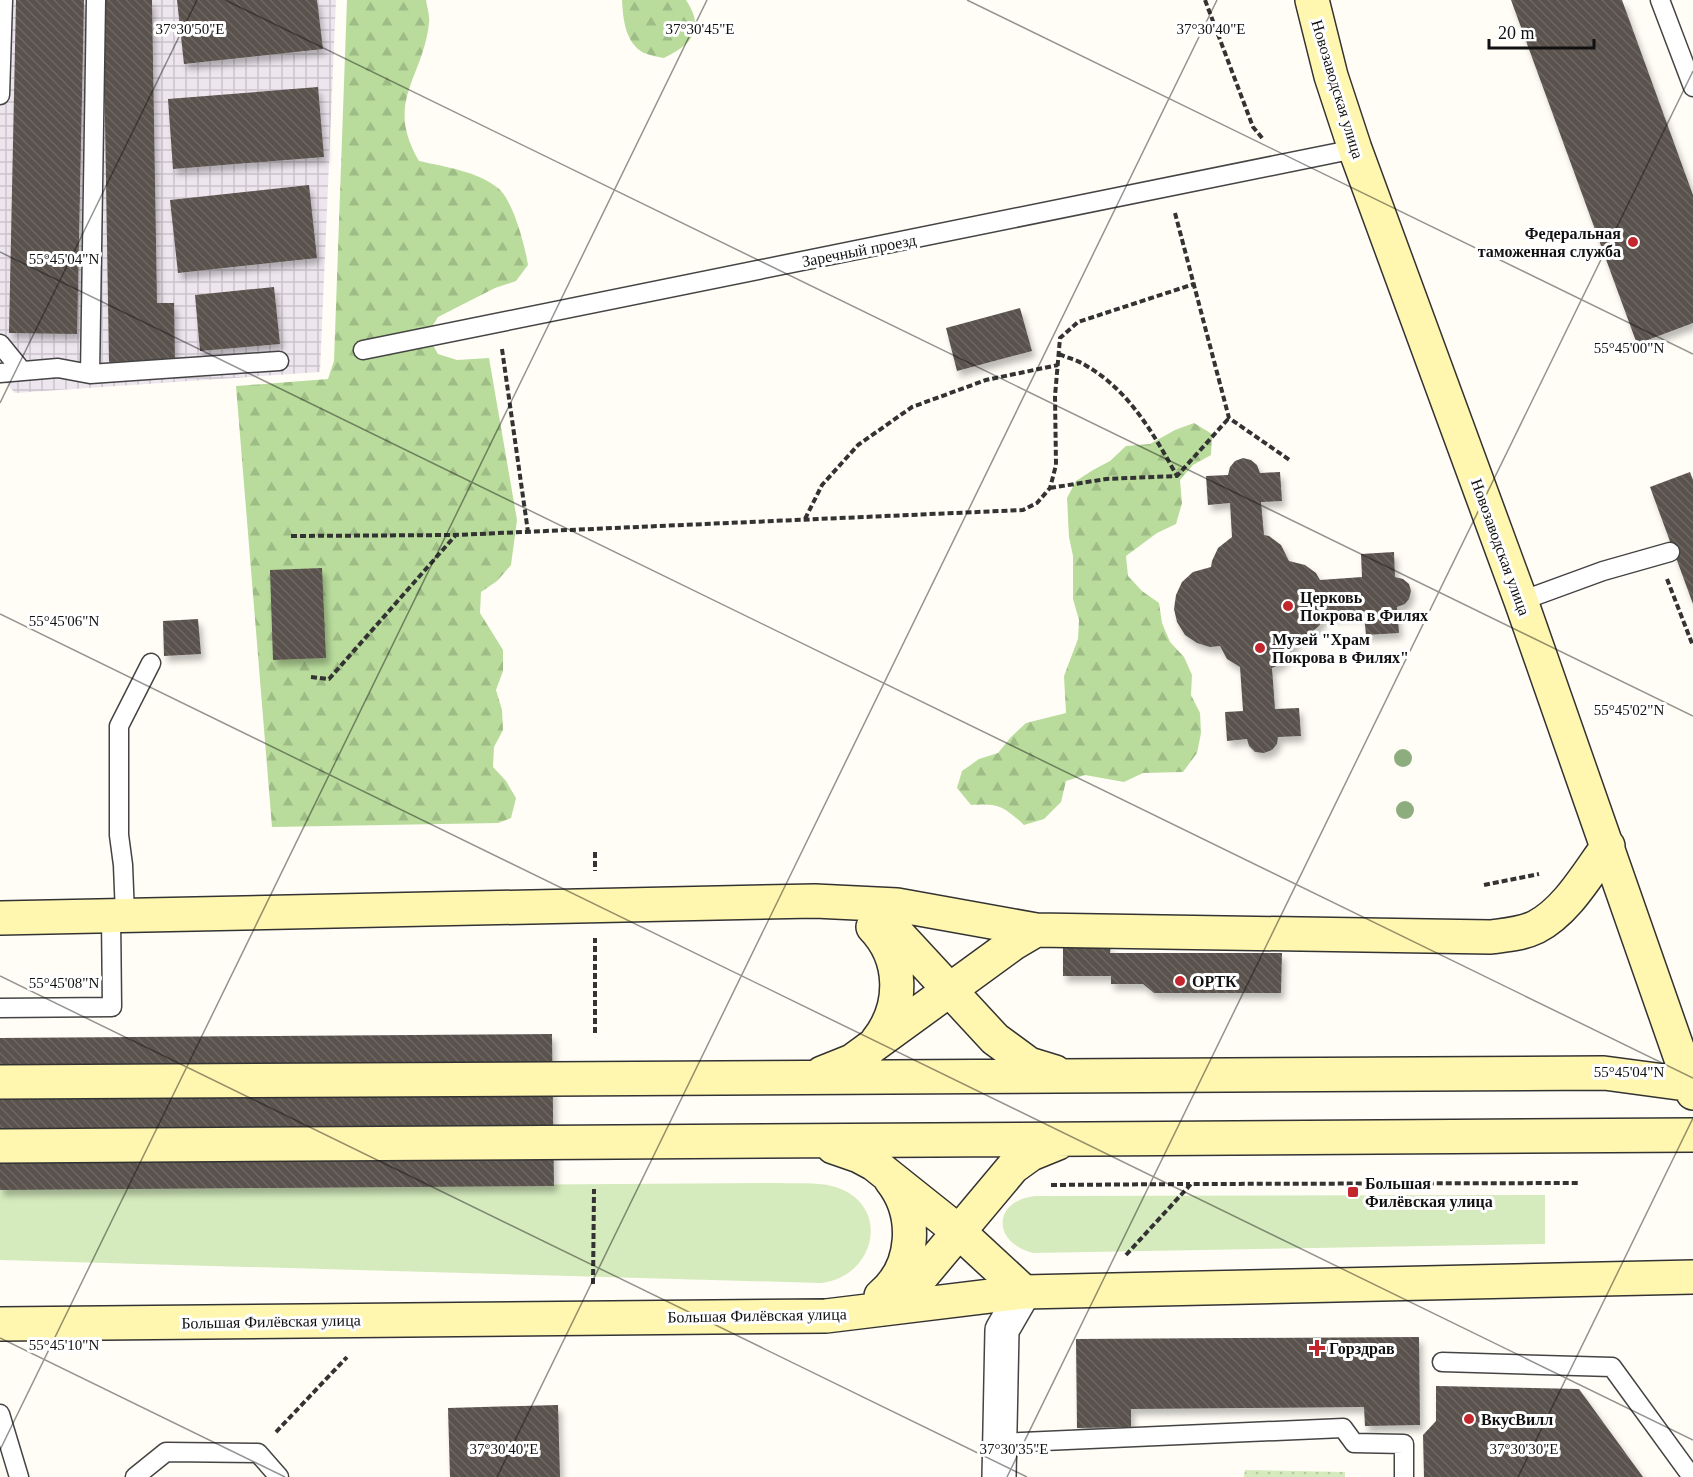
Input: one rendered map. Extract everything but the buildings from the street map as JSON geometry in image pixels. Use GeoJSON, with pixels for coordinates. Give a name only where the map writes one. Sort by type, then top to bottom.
{"type":"FeatureCollection","features":[{"type":"Feature","properties":{"kind":"street","name":"Новозаводская улица"},"geometry":{"type":"LineString","coordinates":[[1312,0],[1331,76],[1355,149],[1521,602],[1692,1087]]}},
{"type":"Feature","properties":{"kind":"street"},"geometry":{"type":"LineString","coordinates":[[0,918],[815,901],[897,905],[1036,930],[1491,937],[1516,934],[1537,926],[1552,916],[1568,899],[1608,846]]}},
{"type":"Feature","properties":{"kind":"street"},"geometry":{"type":"LineString","coordinates":[[815,901],[845,910],[864,920],[884,939],[891,952],[897,976],[896,1002],[882,1034],[870,1050]]}},
{"type":"Feature","properties":{"kind":"street"},"geometry":{"type":"LineString","coordinates":[[870,904],[995,1039],[1029,1064],[1075,1077]]}},
{"type":"Feature","properties":{"kind":"street"},"geometry":{"type":"LineString","coordinates":[[803,1078],[833,1071],[870,1050],[1014,943],[1036,930]]}},
{"type":"Feature","properties":{"kind":"street"},"geometry":{"type":"LineString","coordinates":[[0,1082],[1604,1073],[1692,1087]]}},
{"type":"Feature","properties":{"kind":"street"},"geometry":{"type":"LineString","coordinates":[[0,1146],[1693,1135]]}},
{"type":"Feature","properties":{"kind":"street"},"geometry":{"type":"LineString","coordinates":[[881,1309],[894,1303],[910,1290],[1013,1167],[1031,1154],[1050,1145],[1075,1139]]}},
{"type":"Feature","properties":{"kind":"street"},"geometry":{"type":"LineString","coordinates":[[802,1141],[820,1143],[859,1156],[874,1164],[958,1231],[1024,1292],[1002,1330],[999,1477]]}},
{"type":"Feature","properties":{"kind":"street"},"geometry":{"type":"LineString","coordinates":[[842,1314],[872,1303],[885,1292],[903,1266],[909,1242],[909,1219],[897,1188],[886,1174]]}},
{"type":"Feature","properties":{"kind":"street","name":"Большая Филёвская улица"},"geometry":{"type":"LineString","coordinates":[[0,1324],[842,1314],[1024,1292],[1693,1277]]}},
{"type":"Feature","properties":{"kind":"lane"},"geometry":{"type":"LineString","coordinates":[[0,95],[3,0]]}},
{"type":"Feature","properties":{"kind":"lane"},"geometry":{"type":"LineString","coordinates":[[90,374],[96,0]]}},
{"type":"Feature","properties":{"kind":"lane"},"geometry":{"type":"LineString","coordinates":[[1659,0],[1693,87]]}},
{"type":"Feature","properties":{"kind":"lane","name":"Заречный проезд"},"geometry":{"type":"LineString","coordinates":[[363,351],[1355,149]]}},
{"type":"Feature","properties":{"kind":"lane"},"geometry":{"type":"LineString","coordinates":[[0,344],[22,371]]}},
{"type":"Feature","properties":{"kind":"lane"},"geometry":{"type":"LineString","coordinates":[[0,373],[57,368],[90,374],[279,361]]}},
{"type":"Feature","properties":{"kind":"lane"},"geometry":{"type":"LineString","coordinates":[[1521,602],[1603,571],[1664,554]]}},
{"type":"Feature","properties":{"kind":"lane"},"geometry":{"type":"LineString","coordinates":[[0,1008],[112,1007],[123,865],[119,835],[119,726],[151,663]]}},
{"type":"Feature","properties":{"kind":"lane"},"geometry":{"type":"LineString","coordinates":[[1442,1362],[1612,1367],[1692,1477]]}},
{"type":"Feature","properties":{"kind":"lane"},"geometry":{"type":"LineString","coordinates":[[0,1414],[19,1477]]}},
{"type":"Feature","properties":{"kind":"lane"},"geometry":{"type":"LineString","coordinates":[[1000,1443],[1343,1428],[1354,1443],[1404,1444],[1404,1477]]}},
{"type":"Feature","properties":{"kind":"lane"},"geometry":{"type":"LineString","coordinates":[[135,1477],[166,1452],[258,1453],[279,1477]]}},
{"type":"Feature","properties":{"kind":"path"},"geometry":{"type":"LineString","coordinates":[[1205,0],[1253,127],[1282,164]]}},
{"type":"Feature","properties":{"kind":"path"},"geometry":{"type":"LineString","coordinates":[[1168,187],[1229,418],[1291,461]]}},
{"type":"Feature","properties":{"kind":"path"},"geometry":{"type":"LineString","coordinates":[[291,536],[455,535],[1023,510],[1037,503],[1050,488],[1056,465],[1055,396],[1060,338],[1078,322],[1194,284]]}},
{"type":"Feature","properties":{"kind":"path"},"geometry":{"type":"LineString","coordinates":[[498,323],[528,532]]}},
{"type":"Feature","properties":{"kind":"path"},"geometry":{"type":"LineString","coordinates":[[1059,354],[1084,364],[1116,387],[1148,424],[1177,476]]}},
{"type":"Feature","properties":{"kind":"path"},"geometry":{"type":"LineString","coordinates":[[805,519],[822,485],[858,445],[912,407],[986,380],[1058,365]]}},
{"type":"Feature","properties":{"kind":"path"},"geometry":{"type":"LineString","coordinates":[[1050,488],[1106,479],[1177,476],[1229,418]]}},
{"type":"Feature","properties":{"kind":"path"},"geometry":{"type":"LineString","coordinates":[[311,677],[329,679],[455,535]]}},
{"type":"Feature","properties":{"kind":"path"},"geometry":{"type":"LineString","coordinates":[[1664,554],[1693,646]]}},
{"type":"Feature","properties":{"kind":"path"},"geometry":{"type":"LineString","coordinates":[[1484,885],[1539,874]]}},
{"type":"Feature","properties":{"kind":"path"},"geometry":{"type":"LineString","coordinates":[[583,938],[607,938]]}},
{"type":"Feature","properties":{"kind":"path"},"geometry":{"type":"LineString","coordinates":[[595,938],[595,1034]]}},
{"type":"Feature","properties":{"kind":"path"},"geometry":{"type":"LineString","coordinates":[[1040,1185],[1580,1183]]}},
{"type":"Feature","properties":{"kind":"path"},"geometry":{"type":"LineString","coordinates":[[1094,1290],[1191,1184]]}},
{"type":"Feature","properties":{"kind":"path"},"geometry":{"type":"LineString","coordinates":[[593,1291],[594,1189]]}},
{"type":"Feature","properties":{"kind":"path"},"geometry":{"type":"LineString","coordinates":[[258,1453],[354,1348]]}},
{"type":"Feature","properties":{"kind":"shaded area"},"geometry":{"type":"Polygon","coordinates":[[[0,0],[336,0],[320,372],[15,393],[0,376],[0,0]]]}},
{"type":"Feature","properties":{"kind":"green space"},"geometry":{"type":"Polygon","coordinates":[[[347,0],[426,0],[429,20],[425,43],[405,106],[405,122],[409,140],[419,161],[480,177],[498,188],[509,202],[521,235],[528,265],[516,281],[495,288],[438,317],[427,335],[438,354],[457,360],[489,358],[517,520],[511,565],[497,581],[481,592],[480,613],[503,650],[503,671],[496,690],[502,710],[503,730],[494,747],[493,767],[506,781],[516,798],[511,818],[498,823],[272,827],[236,386],[328,379],[334,361],[347,0]]]}},
{"type":"Feature","properties":{"kind":"green space"},"geometry":{"type":"Polygon","coordinates":[[[622,0],[686,0],[695,20],[693,35],[682,48],[664,58],[644,53],[633,43],[626,30],[622,0]]]}},
{"type":"Feature","properties":{"kind":"green space"},"geometry":{"type":"Polygon","coordinates":[[[1194,423],[1212,434],[1211,455],[1193,465],[1180,480],[1182,503],[1176,524],[1157,533],[1126,556],[1128,576],[1142,591],[1159,603],[1162,623],[1170,642],[1184,657],[1192,675],[1191,695],[1200,713],[1201,733],[1197,753],[1183,772],[1143,773],[1124,782],[1085,775],[1066,781],[1061,802],[1044,819],[1024,825],[995,805],[971,805],[957,788],[962,771],[979,759],[998,753],[1026,723],[1066,713],[1064,676],[1078,639],[1079,620],[1073,599],[1073,556],[1069,537],[1067,498],[1076,481],[1110,461],[1126,446],[1150,444],[1175,430],[1194,423]]]}},
{"type":"Feature","properties":{"kind":"green space"},"geometry":{"type":"Polygon","coordinates":[[[780,1183],[834,1186],[857,1199],[866,1212],[871,1227],[870,1242],[864,1257],[853,1269],[838,1278],[820,1283],[0,1260],[0,1188],[780,1183]]]}},
{"type":"Feature","properties":{"kind":"green space"},"geometry":{"type":"Polygon","coordinates":[[[1545,1195],[1545,1244],[1033,1253],[1019,1248],[1010,1240],[1004,1231],[1003,1222],[1005,1213],[1011,1205],[1022,1199],[1036,1196],[1545,1195]]]}},
{"type":"Feature","properties":{"kind":"green space"},"geometry":{"type":"Polygon","coordinates":[[[1245,1470],[1345,1472],[1345,1477],[1244,1477],[1245,1470]]]}},
{"type":"Feature","properties":{"kind":"place","name":"Федеральная таможенная служба"},"geometry":{"type":"Point","coordinates":[1633,242]}},
{"type":"Feature","properties":{"kind":"place","name":"Церковь Покрова в Филях"},"geometry":{"type":"Point","coordinates":[1288,606]}},
{"type":"Feature","properties":{"kind":"place","name":"Музей \"Храм Покрова в Филях\""},"geometry":{"type":"Point","coordinates":[1260,648]}},
{"type":"Feature","properties":{"kind":"place","name":"ОРТК"},"geometry":{"type":"Point","coordinates":[1180,981]}},
{"type":"Feature","properties":{"kind":"place","name":"Большая Филёвская улица"},"geometry":{"type":"Point","coordinates":[1353,1192]}},
{"type":"Feature","properties":{"kind":"place","name":"Горздрав"},"geometry":{"type":"Point","coordinates":[1317,1348]}},
{"type":"Feature","properties":{"kind":"place","name":"ВкусВилл"},"geometry":{"type":"Point","coordinates":[1469,1419]}}]}
